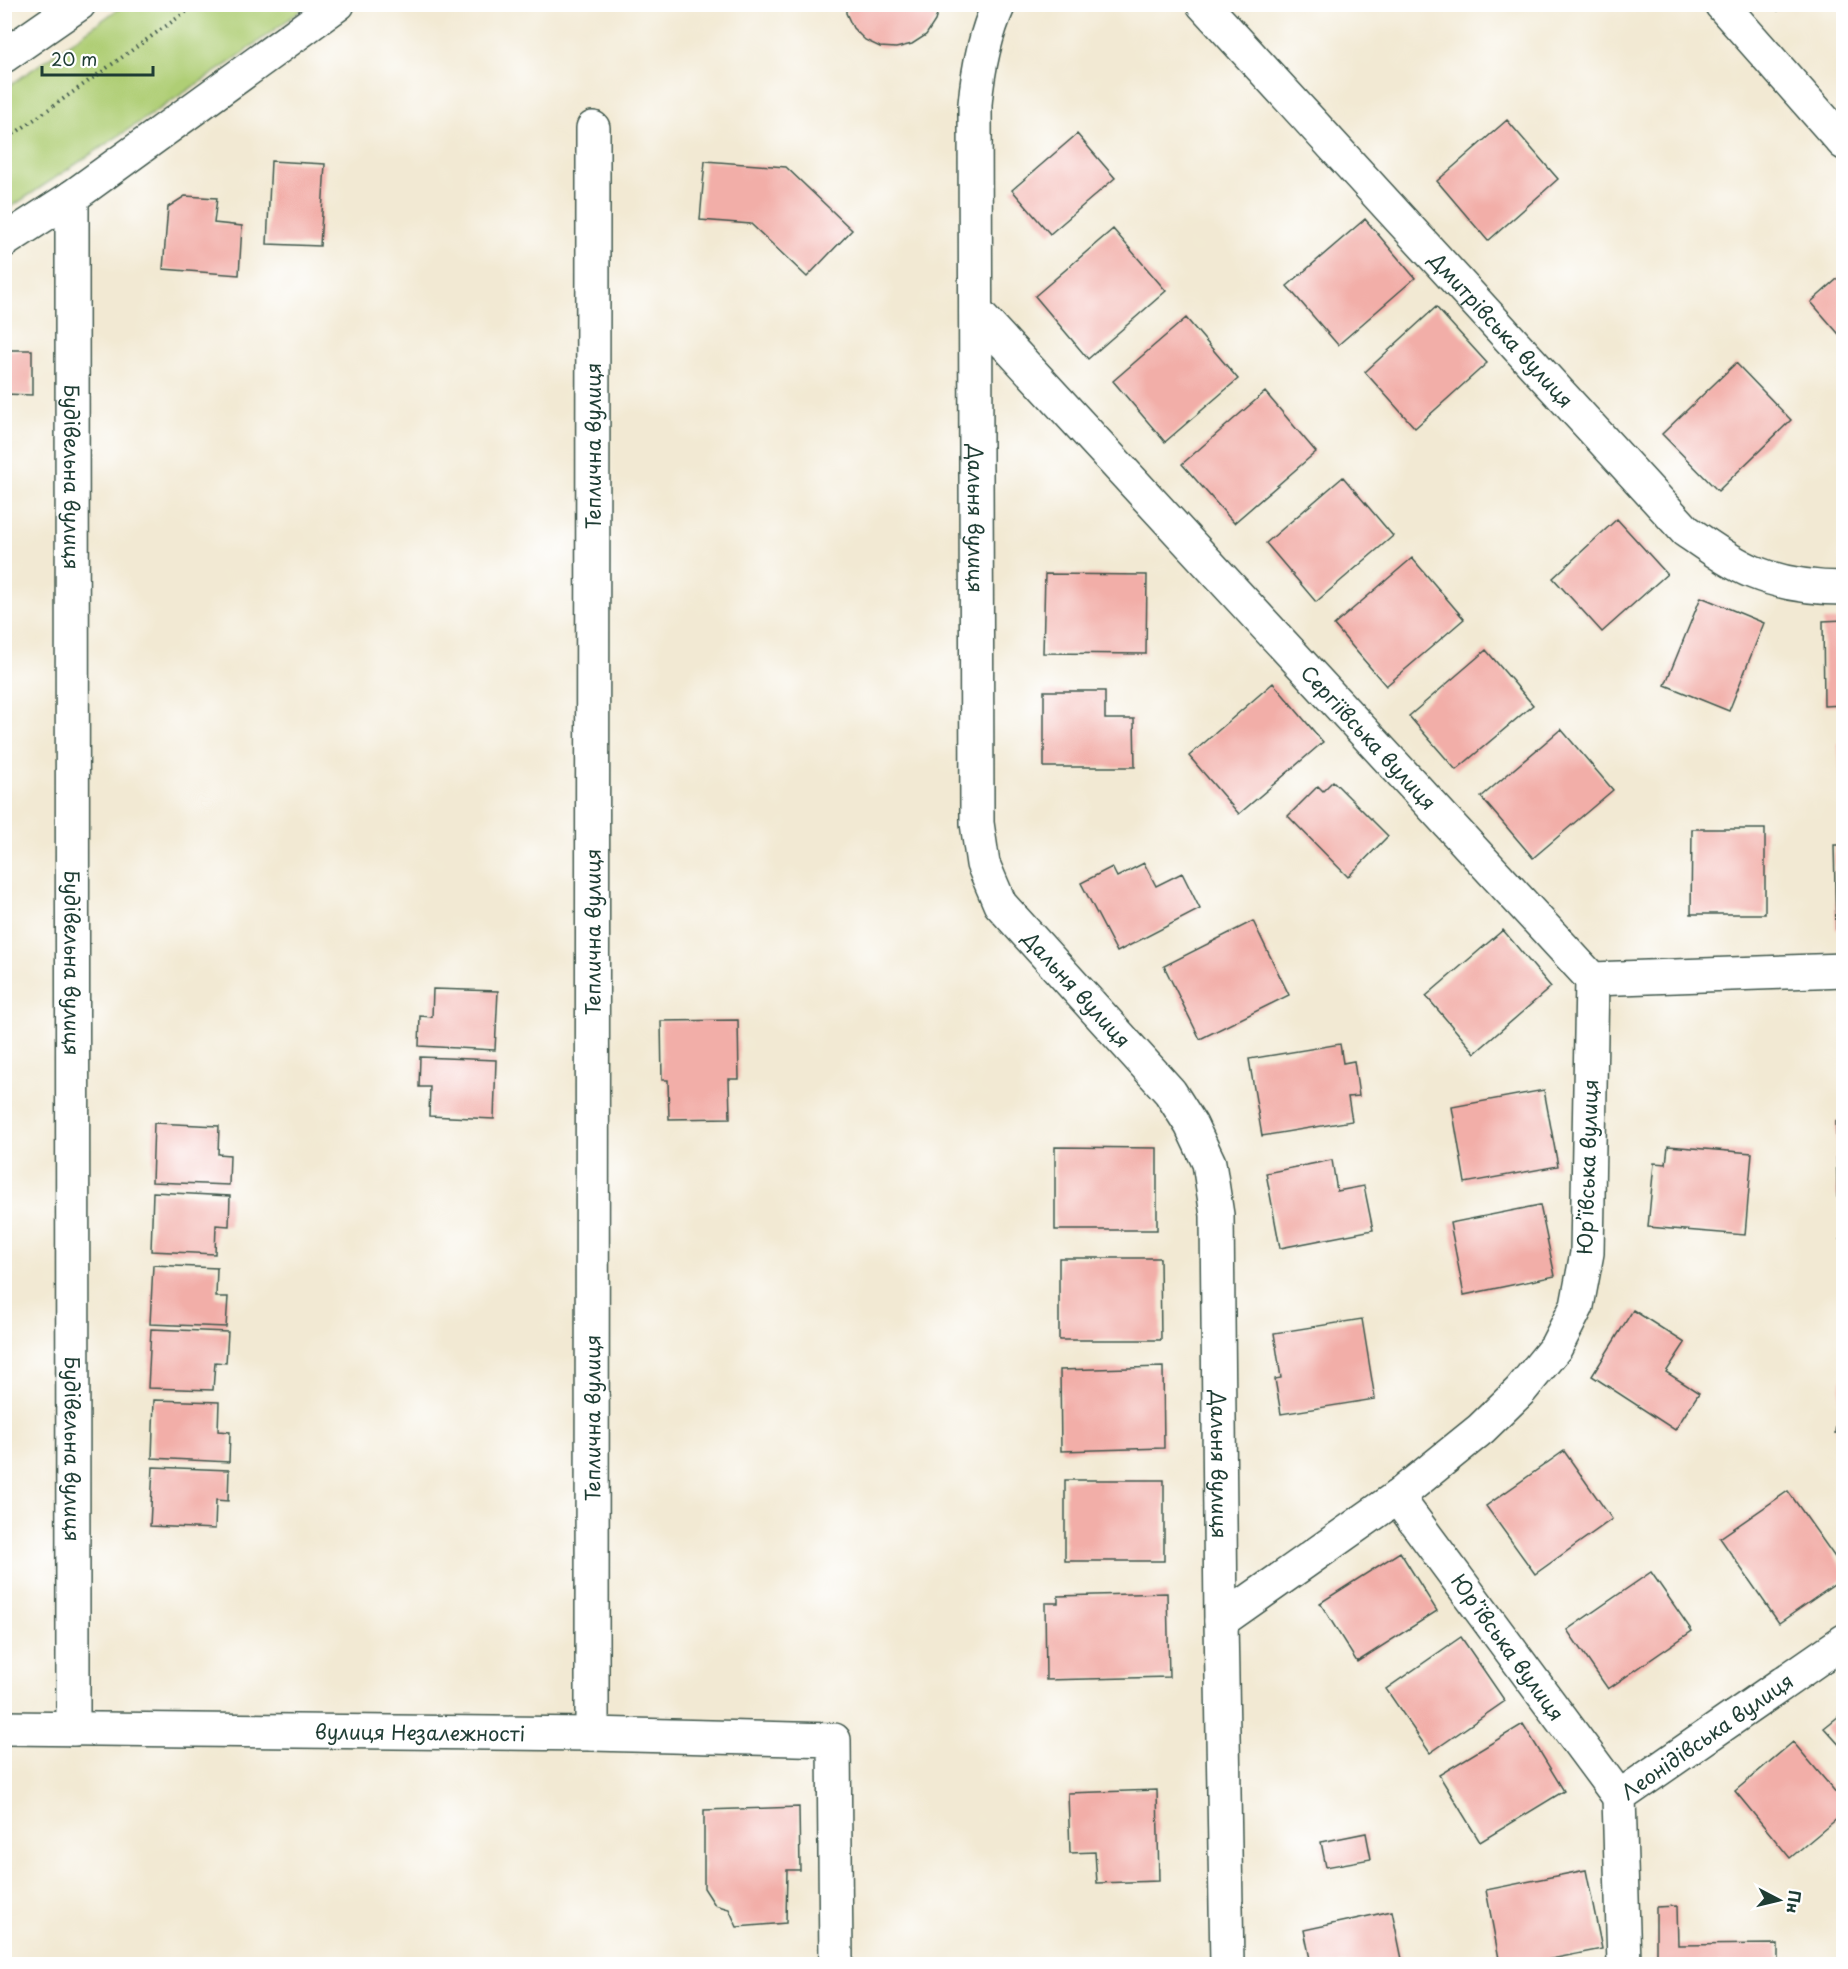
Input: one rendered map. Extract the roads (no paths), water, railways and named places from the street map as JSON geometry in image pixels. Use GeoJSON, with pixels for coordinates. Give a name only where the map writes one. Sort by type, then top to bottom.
{"type":"FeatureCollection","features":[{"type":"Feature","properties":{"kind":"street"},"geometry":{"type":"LineString","coordinates":[[4,56],[79,4]]}},
{"type":"Feature","properties":{"kind":"street"},"geometry":{"type":"LineString","coordinates":[[4,241],[72,197],[338,4]]}},
{"type":"Feature","properties":{"kind":"street","name":"Дальня вулиця"},"geometry":{"type":"LineString","coordinates":[[999,4],[988,29],[979,66],[975,104],[977,823],[983,864],[1000,904],[1170,1092],[1191,1125],[1209,1163],[1217,1215],[1227,1965]]}},
{"type":"Feature","properties":{"kind":"street","name":"Дмитрівська вулиця"},"geometry":{"type":"LineString","coordinates":[[1203,4],[1686,531],[1753,572],[1794,583],[1844,588]]}},
{"type":"Feature","properties":{"kind":"street"},"geometry":{"type":"LineString","coordinates":[[1720,4],[1844,142]]}},
{"type":"Feature","properties":{"kind":"street","name":"Теплична вулиця"},"geometry":{"type":"LineString","coordinates":[[592,1734],[593,128]]}},
{"type":"Feature","properties":{"kind":"street","name":"Будівельна вулиця"},"geometry":{"type":"LineString","coordinates":[[72,197],[73,1729]]}},
{"type":"Feature","properties":{"kind":"street","name":"Сергіївська вулиця"},"geometry":{"type":"LineString","coordinates":[[976,312],[1592,979]]}},
{"type":"Feature","properties":{"kind":"street"},"geometry":{"type":"LineString","coordinates":[[1592,979],[1844,970]]}},
{"type":"Feature","properties":{"kind":"street","name":"Юрʼївська вулиця"},"geometry":{"type":"LineString","coordinates":[[1221,1621],[1397,1497],[1481,1429],[1520,1391],[1556,1347],[1577,1306],[1587,1253],[1592,979]]}},
{"type":"Feature","properties":{"kind":"street","name":"Юрʼївська вулиця"},"geometry":{"type":"LineString","coordinates":[[1397,1497],[1619,1797]]}},
{"type":"Feature","properties":{"kind":"street","name":"Леонідівська вулиця"},"geometry":{"type":"LineString","coordinates":[[1624,1965],[1619,1797],[1844,1641]]}},
{"type":"Feature","properties":{"kind":"street","name":"вулиця Незалежності"},"geometry":{"type":"LineString","coordinates":[[4,1728],[592,1734],[834,1740],[836,1965]]}}]}
